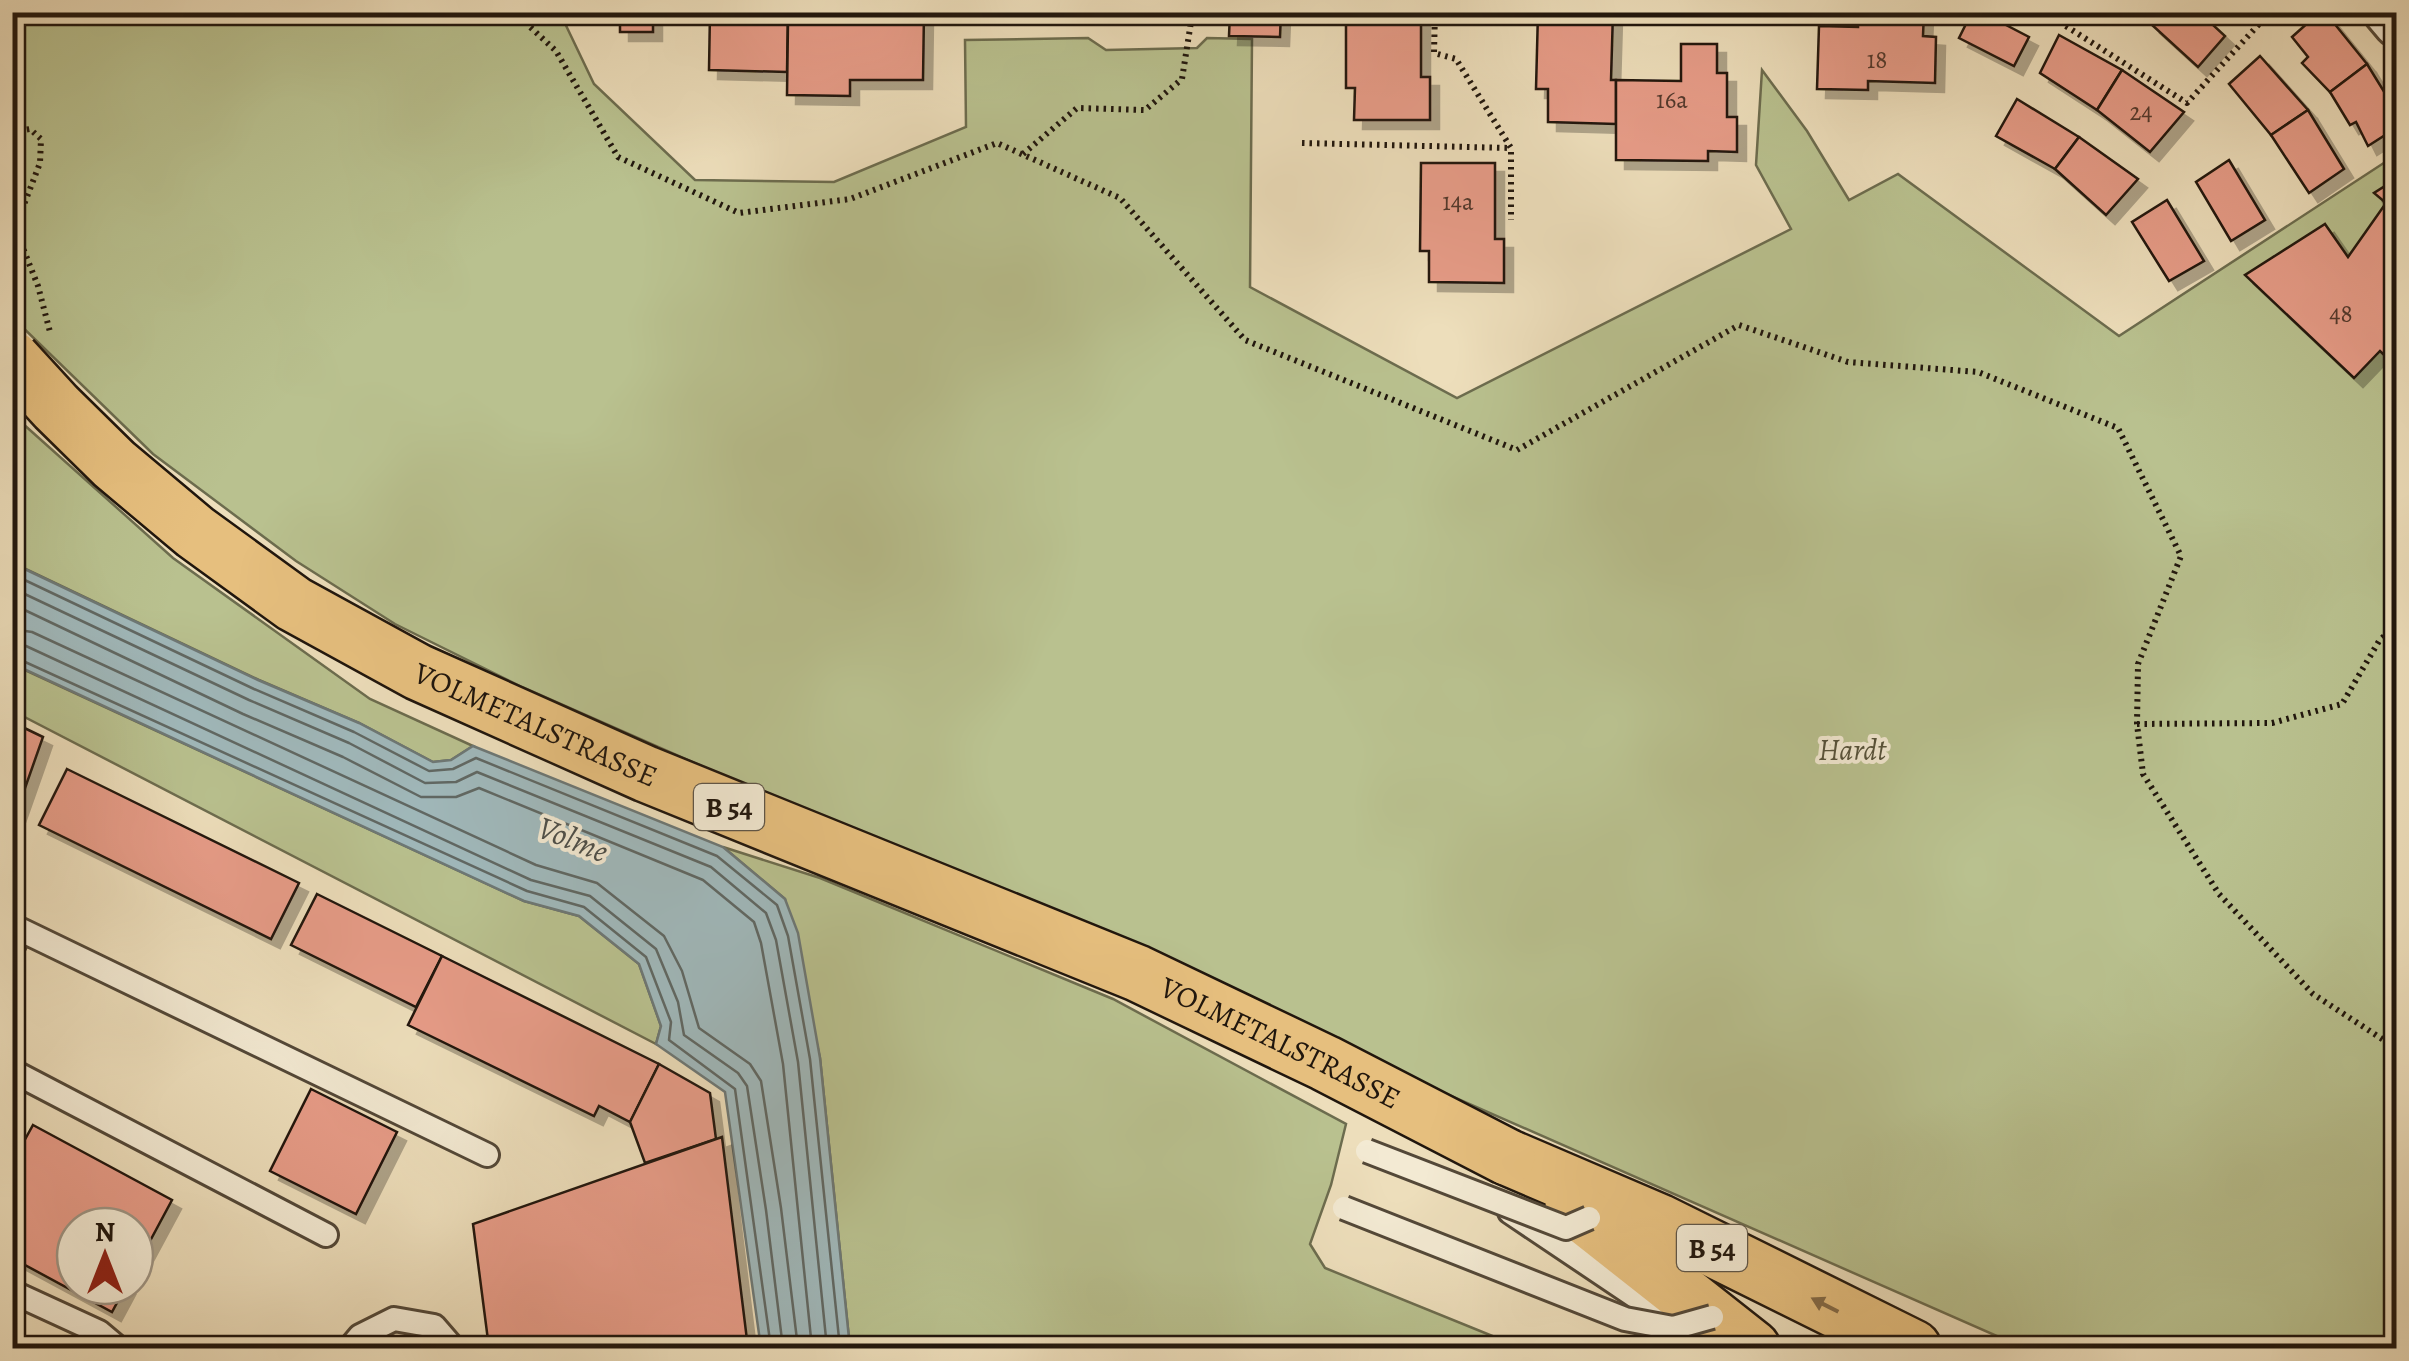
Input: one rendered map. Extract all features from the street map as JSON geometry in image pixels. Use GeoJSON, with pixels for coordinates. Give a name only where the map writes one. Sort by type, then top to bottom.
{"type":"FeatureCollection","features":[{"type":"Feature","properties":{"kind":"main road","name":"VOLMETALSTRASSE"},"geometry":{"type":"LineString","coordinates":[[31,342],[56,408],[114,464],[196,532],[294,604],[418,672],[646,774],[1138,972],[1325,1062],[1491,1172],[1588,1218],[1725,1338]]}},
{"type":"Feature","properties":{"kind":"main road","name":"VOLMETALSTRASSE"},"geometry":{"type":"LineString","coordinates":[[1491,1172],[1659,1222],[1912,1348]]}},
{"type":"Feature","properties":{"kind":"street"},"geometry":{"type":"LineString","coordinates":[[2386,12],[2396,25]]}},
{"type":"Feature","properties":{"kind":"lane"},"geometry":{"type":"LineString","coordinates":[[12,948],[21,930],[488,1155]]}},
{"type":"Feature","properties":{"kind":"lane"},"geometry":{"type":"LineString","coordinates":[[12,1071],[326,1235]]}},
{"type":"Feature","properties":{"kind":"lane"},"geometry":{"type":"LineString","coordinates":[[1367,1151],[1566,1228],[1588,1218]]}},
{"type":"Feature","properties":{"kind":"lane"},"geometry":{"type":"LineString","coordinates":[[1491,1172],[1725,1338]]}},
{"type":"Feature","properties":{"kind":"lane"},"geometry":{"type":"LineString","coordinates":[[1344,1208],[1626,1319],[1725,1338]]}},
{"type":"Feature","properties":{"kind":"lane"},"geometry":{"type":"LineString","coordinates":[[14,1296],[98,1332],[118,1348]]}},
{"type":"Feature","properties":{"kind":"lane"},"geometry":{"type":"LineString","coordinates":[[350,1348],[360,1336],[394,1318],[434,1326],[452,1348]]}},
{"type":"Feature","properties":{"kind":"path"},"geometry":{"type":"LineString","coordinates":[[514,12],[556,51],[618,157],[739,213],[850,199],[997,142],[1120,198],[1245,340],[1517,450],[1739,325],[1848,362],[1978,372],[2118,428],[2181,556],[2138,664],[2137,724],[2143,774],[2218,894],[2313,994],[2396,1048]]}},
{"type":"Feature","properties":{"kind":"path"},"geometry":{"type":"LineString","coordinates":[[1023,154],[1077,108],[1145,110],[1182,79],[1190,22],[1184,12]]}},
{"type":"Feature","properties":{"kind":"path"},"geometry":{"type":"LineString","coordinates":[[1435,12],[1434,52],[1456,59],[1511,148],[1511,220]]}},
{"type":"Feature","properties":{"kind":"path"},"geometry":{"type":"LineString","coordinates":[[2037,19],[2062,23],[2187,102],[2270,12]]}},
{"type":"Feature","properties":{"kind":"path"},"geometry":{"type":"LineString","coordinates":[[12,132],[30,128],[41,139],[40,163],[15,228],[31,342]]}},
{"type":"Feature","properties":{"kind":"path"},"geometry":{"type":"LineString","coordinates":[[1302,142],[1511,148]]}},
{"type":"Feature","properties":{"kind":"path"},"geometry":{"type":"LineString","coordinates":[[2137,724],[2272,723],[2342,704],[2379,641],[2396,624]]}},
{"type":"Feature","properties":{"kind":"green space","name":"Hardt"},"geometry":{"type":"Polygon","coordinates":[[[13,13],[560,13],[594,84],[695,180],[834,182],[966,127],[965,40],[1088,38],[1106,50],[1197,48],[1207,38],[1252,39],[1250,287],[1457,398],[1791,229],[1756,165],[1762,70],[1807,131],[1849,200],[1898,174],[2119,336],[2396,155],[2396,1348],[2024,1348],[522,687],[395,624],[296,561],[153,454],[13,318],[13,13]]]}},
{"type":"Feature","properties":{"kind":"green space"},"geometry":{"type":"Polygon","coordinates":[[[12,414],[173,558],[370,699],[473,746],[451,760],[433,762],[359,723],[13,563],[12,414]]]}},
{"type":"Feature","properties":{"kind":"green space"},"geometry":{"type":"Polygon","coordinates":[[[12,664],[524,901],[579,916],[639,964],[661,1026],[656,1044],[13,711],[12,664]]]}},
{"type":"Feature","properties":{"kind":"green space"},"geometry":{"type":"Polygon","coordinates":[[[723,847],[820,878],[1113,999],[1346,1124],[1331,1185],[1310,1244],[1325,1268],[1522,1348],[850,1348],[820,1058],[785,899],[723,847]]]}},
{"type":"Feature","properties":{"kind":"water","name":"Volme"},"geometry":{"type":"Polygon","coordinates":[[[12,563],[258,680],[359,723],[433,762],[451,760],[473,746],[723,847],[785,899],[798,933],[820,1058],[850,1348],[761,1348],[725,1092],[656,1044],[661,1026],[639,964],[579,916],[524,901],[13,664],[12,563]]]}},
{"type":"Feature","properties":{"kind":"building"},"geometry":{"type":"Polygon","coordinates":[[[620,12],[653,12],[653,32],[620,32],[620,12]]]}},
{"type":"Feature","properties":{"kind":"building"},"geometry":{"type":"Polygon","coordinates":[[[710,12],[788,12],[787,72],[709,70],[710,12]]]}},
{"type":"Feature","properties":{"kind":"building"},"geometry":{"type":"Polygon","coordinates":[[[866,12],[924,12],[923,80],[850,80],[850,96],[787,95],[788,22],[866,22],[866,12]]]}},
{"type":"Feature","properties":{"kind":"building"},"geometry":{"type":"Polygon","coordinates":[[[1230,12],[1281,12],[1280,37],[1229,36],[1230,12]]]}},
{"type":"Feature","properties":{"kind":"building"},"geometry":{"type":"Polygon","coordinates":[[[1346,12],[1421,12],[1421,77],[1430,77],[1430,120],[1354,120],[1355,88],[1346,88],[1346,12]]]}},
{"type":"Feature","properties":{"kind":"building"},"geometry":{"type":"Polygon","coordinates":[[[1538,12],[1613,12],[1611,80],[1616,80],[1616,124],[1548,122],[1548,89],[1536,89],[1538,12]]]}},
{"type":"Feature","properties":{"kind":"building"},"geometry":{"type":"Polygon","coordinates":[[[1858,12],[1924,12],[1923,36],[1936,37],[1935,83],[1868,81],[1868,90],[1817,89],[1819,26],[1858,27],[1858,12]]]}},
{"type":"Feature","properties":{"kind":"building"},"geometry":{"type":"Polygon","coordinates":[[[1972,12],[1981,12],[2029,37],[2014,66],[1959,38],[1972,12]]]}},
{"type":"Feature","properties":{"kind":"building"},"geometry":{"type":"Polygon","coordinates":[[[2159,12],[2199,12],[2225,36],[2198,67],[2151,24],[2159,12]]]}},
{"type":"Feature","properties":{"kind":"building"},"geometry":{"type":"Polygon","coordinates":[[[2320,12],[2325,12],[2367,64],[2330,92],[2302,63],[2308,57],[2292,37],[2320,12]]]}},
{"type":"Feature","properties":{"kind":"building"},"geometry":{"type":"Polygon","coordinates":[[[2059,35],[2122,70],[2097,110],[2040,73],[2059,35]]]}},
{"type":"Feature","properties":{"kind":"building"},"geometry":{"type":"Polygon","coordinates":[[[1681,44],[1717,44],[1717,73],[1727,73],[1727,117],[1737,117],[1737,152],[1708,151],[1708,161],[1616,160],[1616,80],[1681,81],[1681,44]]]}},
{"type":"Feature","properties":{"kind":"building"},"geometry":{"type":"Polygon","coordinates":[[[2260,56],[2308,110],[2271,135],[2229,84],[2260,56]]]}},
{"type":"Feature","properties":{"kind":"building"},"geometry":{"type":"Polygon","coordinates":[[[2367,64],[2396,111],[2396,128],[2368,146],[2356,122],[2350,125],[2330,92],[2367,64]]]}},
{"type":"Feature","properties":{"kind":"building"},"geometry":{"type":"Polygon","coordinates":[[[2122,70],[2184,112],[2150,152],[2097,110],[2122,70]]]}},
{"type":"Feature","properties":{"kind":"building"},"geometry":{"type":"Polygon","coordinates":[[[2017,99],[2079,137],[2055,169],[1996,136],[2017,99]]]}},
{"type":"Feature","properties":{"kind":"building"},"geometry":{"type":"Polygon","coordinates":[[[2308,110],[2344,169],[2309,193],[2271,135],[2308,110]]]}},
{"type":"Feature","properties":{"kind":"building"},"geometry":{"type":"Polygon","coordinates":[[[2079,137],[2138,179],[2106,215],[2055,169],[2079,137]]]}},
{"type":"Feature","properties":{"kind":"building"},"geometry":{"type":"Polygon","coordinates":[[[2229,160],[2265,220],[2231,241],[2196,182],[2229,160]]]}},
{"type":"Feature","properties":{"kind":"building"},"geometry":{"type":"Polygon","coordinates":[[[1421,163],[1495,163],[1495,239],[1504,239],[1504,283],[1429,282],[1429,251],[1420,251],[1421,163]]]}},
{"type":"Feature","properties":{"kind":"building"},"geometry":{"type":"Polygon","coordinates":[[[2396,179],[2396,366],[2380,351],[2354,378],[2245,275],[2325,224],[2348,257],[2386,203],[2374,193],[2396,179]]]}},
{"type":"Feature","properties":{"kind":"building"},"geometry":{"type":"Polygon","coordinates":[[[2167,200],[2204,261],[2169,281],[2132,222],[2167,200]]]}},
{"type":"Feature","properties":{"kind":"building"},"geometry":{"type":"Polygon","coordinates":[[[12,722],[43,737],[12,825],[12,722]]]}},
{"type":"Feature","properties":{"kind":"building"},"geometry":{"type":"Polygon","coordinates":[[[67,769],[299,883],[271,939],[39,825],[67,769]]]}},
{"type":"Feature","properties":{"kind":"building"},"geometry":{"type":"Polygon","coordinates":[[[317,894],[442,956],[416,1007],[291,945],[317,894]]]}},
{"type":"Feature","properties":{"kind":"building"},"geometry":{"type":"Polygon","coordinates":[[[442,956],[659,1064],[630,1122],[599,1106],[594,1116],[408,1025],[442,956]]]}},
{"type":"Feature","properties":{"kind":"building"},"geometry":{"type":"Polygon","coordinates":[[[659,1064],[710,1093],[716,1139],[645,1163],[630,1122],[659,1064]]]}},
{"type":"Feature","properties":{"kind":"building"},"geometry":{"type":"Polygon","coordinates":[[[311,1089],[397,1132],[356,1214],[270,1171],[311,1089]]]}},
{"type":"Feature","properties":{"kind":"building"},"geometry":{"type":"Polygon","coordinates":[[[33,1125],[172,1200],[155,1232],[155,1206],[55,1206],[55,1281],[12,1258],[12,1163],[33,1125]]]}},
{"type":"Feature","properties":{"kind":"building"},"geometry":{"type":"Polygon","coordinates":[[[722,1137],[748,1348],[489,1348],[473,1224],[722,1137]]]}}]}
